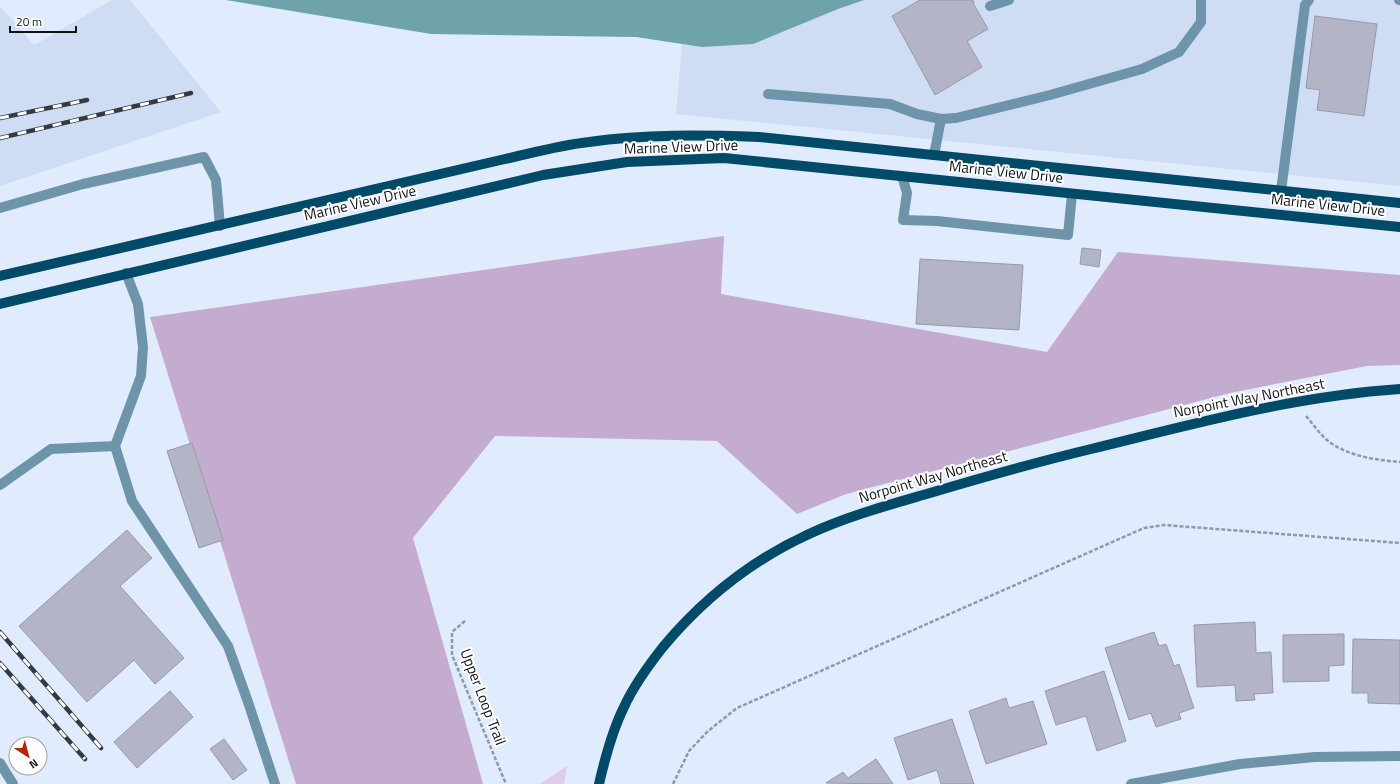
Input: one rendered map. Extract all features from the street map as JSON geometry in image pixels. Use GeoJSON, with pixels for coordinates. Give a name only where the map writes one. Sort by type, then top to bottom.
{"type":"FeatureCollection","features":[{"type":"Feature","properties":{"kind":"main road","name":"Marine View Drive"},"geometry":{"type":"LineString","coordinates":[[0,276],[426,177],[588,142],[652,136],[701,135],[759,137],[1400,203]]}},
{"type":"Feature","properties":{"kind":"main road","name":"Marine View Drive"},"geometry":{"type":"LineString","coordinates":[[0,304],[543,175],[626,162],[724,158],[1400,227]]}},
{"type":"Feature","properties":{"kind":"main road","name":"Norpoint Way Northeast"},"geometry":{"type":"LineString","coordinates":[[599,784],[607,753],[624,706],[648,666],[681,625],[720,589],[762,558],[808,534],[854,515],[1007,470],[1235,413],[1294,402],[1368,391],[1400,389]]}},
{"type":"Feature","properties":{"kind":"street"},"geometry":{"type":"LineString","coordinates":[[990,6],[1010,0]]}},
{"type":"Feature","properties":{"kind":"street"},"geometry":{"type":"LineString","coordinates":[[768,94],[890,104],[917,114],[941,119],[956,118],[1050,95],[1142,69],[1179,52],[1201,22],[1201,0]]}},
{"type":"Feature","properties":{"kind":"street"},"geometry":{"type":"LineString","coordinates":[[1281,191],[1305,5],[1309,0]]}},
{"type":"Feature","properties":{"kind":"street"},"geometry":{"type":"LineString","coordinates":[[934,155],[941,119]]}},
{"type":"Feature","properties":{"kind":"street"},"geometry":{"type":"LineString","coordinates":[[0,208],[83,184],[204,157],[216,180],[220,226]]}},
{"type":"Feature","properties":{"kind":"street"},"geometry":{"type":"LineString","coordinates":[[902,176],[907,192],[903,220],[937,221],[1068,235],[1072,194]]}},
{"type":"Feature","properties":{"kind":"street"},"geometry":{"type":"LineString","coordinates":[[126,273],[138,304],[143,347],[141,376],[115,446],[132,501],[228,646],[248,702],[274,784]]}},
{"type":"Feature","properties":{"kind":"street"},"geometry":{"type":"LineString","coordinates":[[0,485],[51,449],[115,446]]}},
{"type":"Feature","properties":{"kind":"street"},"geometry":{"type":"LineString","coordinates":[[1131,784],[1240,764],[1316,757],[1400,756]]}},
{"type":"Feature","properties":{"kind":"street"},"geometry":{"type":"LineString","coordinates":[[0,763],[13,784]]}},
{"type":"Feature","properties":{"kind":"path"},"geometry":{"type":"LineString","coordinates":[[1294,402],[1327,440],[1350,453],[1378,460],[1400,462]]}},
{"type":"Feature","properties":{"kind":"path"},"geometry":{"type":"LineString","coordinates":[[673,784],[689,751],[708,731],[736,708],[1144,528],[1164,525],[1400,543]]}},
{"type":"Feature","properties":{"kind":"path","name":"Upper Loop Trail"},"geometry":{"type":"LineString","coordinates":[[465,621],[452,632],[452,655],[506,784]]}},
{"type":"Feature","properties":{"kind":"shaded area"},"geometry":{"type":"Polygon","coordinates":[[[112,0],[130,0],[221,112],[0,186],[0,6],[34,45],[112,0]]]}},
{"type":"Feature","properties":{"kind":"shaded area"},"geometry":{"type":"Polygon","coordinates":[[[226,0],[864,0],[838,9],[753,44],[702,47],[636,37],[431,34],[226,0]]]}},
{"type":"Feature","properties":{"kind":"shaded area"},"geometry":{"type":"Polygon","coordinates":[[[864,0],[1400,0],[1400,186],[676,114],[682,44],[702,47],[838,9],[864,0]]]}},
{"type":"Feature","properties":{"kind":"shaded area"},"geometry":{"type":"Polygon","coordinates":[[[724,236],[721,294],[1047,352],[1118,252],[1400,275],[1400,365],[1367,366],[1230,393],[846,494],[797,514],[717,441],[495,436],[413,538],[483,784],[296,784],[150,317],[724,236]]]}},
{"type":"Feature","properties":{"kind":"shaded area"},"geometry":{"type":"Polygon","coordinates":[[[567,766],[564,784],[540,784],[567,766]]]}},
{"type":"Feature","properties":{"kind":"building"},"geometry":{"type":"Polygon","coordinates":[[[920,0],[973,0],[973,3],[988,29],[967,41],[982,67],[935,95],[892,16],[920,0]]]}},
{"type":"Feature","properties":{"kind":"building"},"geometry":{"type":"Polygon","coordinates":[[[1315,16],[1377,24],[1364,116],[1317,110],[1320,90],[1306,88],[1315,16]]]}},
{"type":"Feature","properties":{"kind":"building"},"geometry":{"type":"Polygon","coordinates":[[[1082,248],[1101,250],[1099,267],[1080,264],[1082,248]]]}},
{"type":"Feature","properties":{"kind":"building"},"geometry":{"type":"Polygon","coordinates":[[[920,259],[1023,265],[1019,330],[916,324],[920,259]]]}},
{"type":"Feature","properties":{"kind":"building"},"geometry":{"type":"Polygon","coordinates":[[[192,443],[223,540],[199,548],[167,451],[192,443]]]}},
{"type":"Feature","properties":{"kind":"building"},"geometry":{"type":"Polygon","coordinates":[[[127,530],[152,558],[120,586],[184,658],[155,684],[134,660],[87,702],[19,626],[127,530]]]}},
{"type":"Feature","properties":{"kind":"building"},"geometry":{"type":"Polygon","coordinates":[[[1255,622],[1256,653],[1271,652],[1273,693],[1254,694],[1255,700],[1236,701],[1235,685],[1197,687],[1194,625],[1255,622]]]}},
{"type":"Feature","properties":{"kind":"building"},"geometry":{"type":"Polygon","coordinates":[[[1154,632],[1159,646],[1166,644],[1174,666],[1179,664],[1194,708],[1179,713],[1181,719],[1156,727],[1151,713],[1129,720],[1105,648],[1154,632]]]}},
{"type":"Feature","properties":{"kind":"building"},"geometry":{"type":"Polygon","coordinates":[[[1344,634],[1344,665],[1329,666],[1329,681],[1283,682],[1283,635],[1344,634]]]}},
{"type":"Feature","properties":{"kind":"building"},"geometry":{"type":"Polygon","coordinates":[[[1353,639],[1400,640],[1400,704],[1368,703],[1368,693],[1352,693],[1353,639]]]}},
{"type":"Feature","properties":{"kind":"building"},"geometry":{"type":"Polygon","coordinates":[[[1104,671],[1126,741],[1097,751],[1086,716],[1056,725],[1045,691],[1104,671]]]}},
{"type":"Feature","properties":{"kind":"building"},"geometry":{"type":"Polygon","coordinates":[[[170,691],[193,717],[137,768],[114,742],[170,691]]]}},
{"type":"Feature","properties":{"kind":"building"},"geometry":{"type":"Polygon","coordinates":[[[1006,698],[1009,708],[1033,701],[1047,744],[986,764],[969,711],[1006,698]]]}},
{"type":"Feature","properties":{"kind":"building"},"geometry":{"type":"Polygon","coordinates":[[[952,719],[974,784],[941,784],[937,770],[908,780],[894,738],[952,719]]]}},
{"type":"Feature","properties":{"kind":"building"},"geometry":{"type":"Polygon","coordinates":[[[224,739],[247,770],[233,780],[210,749],[224,739]]]}},
{"type":"Feature","properties":{"kind":"building"},"geometry":{"type":"Polygon","coordinates":[[[876,759],[893,784],[826,783],[843,772],[848,778],[876,759]]]}},
{"type":"Feature","properties":{"kind":"railway"},"geometry":{"type":"LineString","coordinates":[[0,138],[191,93]]}},
{"type":"Feature","properties":{"kind":"railway"},"geometry":{"type":"LineString","coordinates":[[0,118],[87,100]]}},
{"type":"Feature","properties":{"kind":"railway"},"geometry":{"type":"LineString","coordinates":[[0,632],[101,748]]}},
{"type":"Feature","properties":{"kind":"railway"},"geometry":{"type":"LineString","coordinates":[[0,663],[85,759]]}}]}
